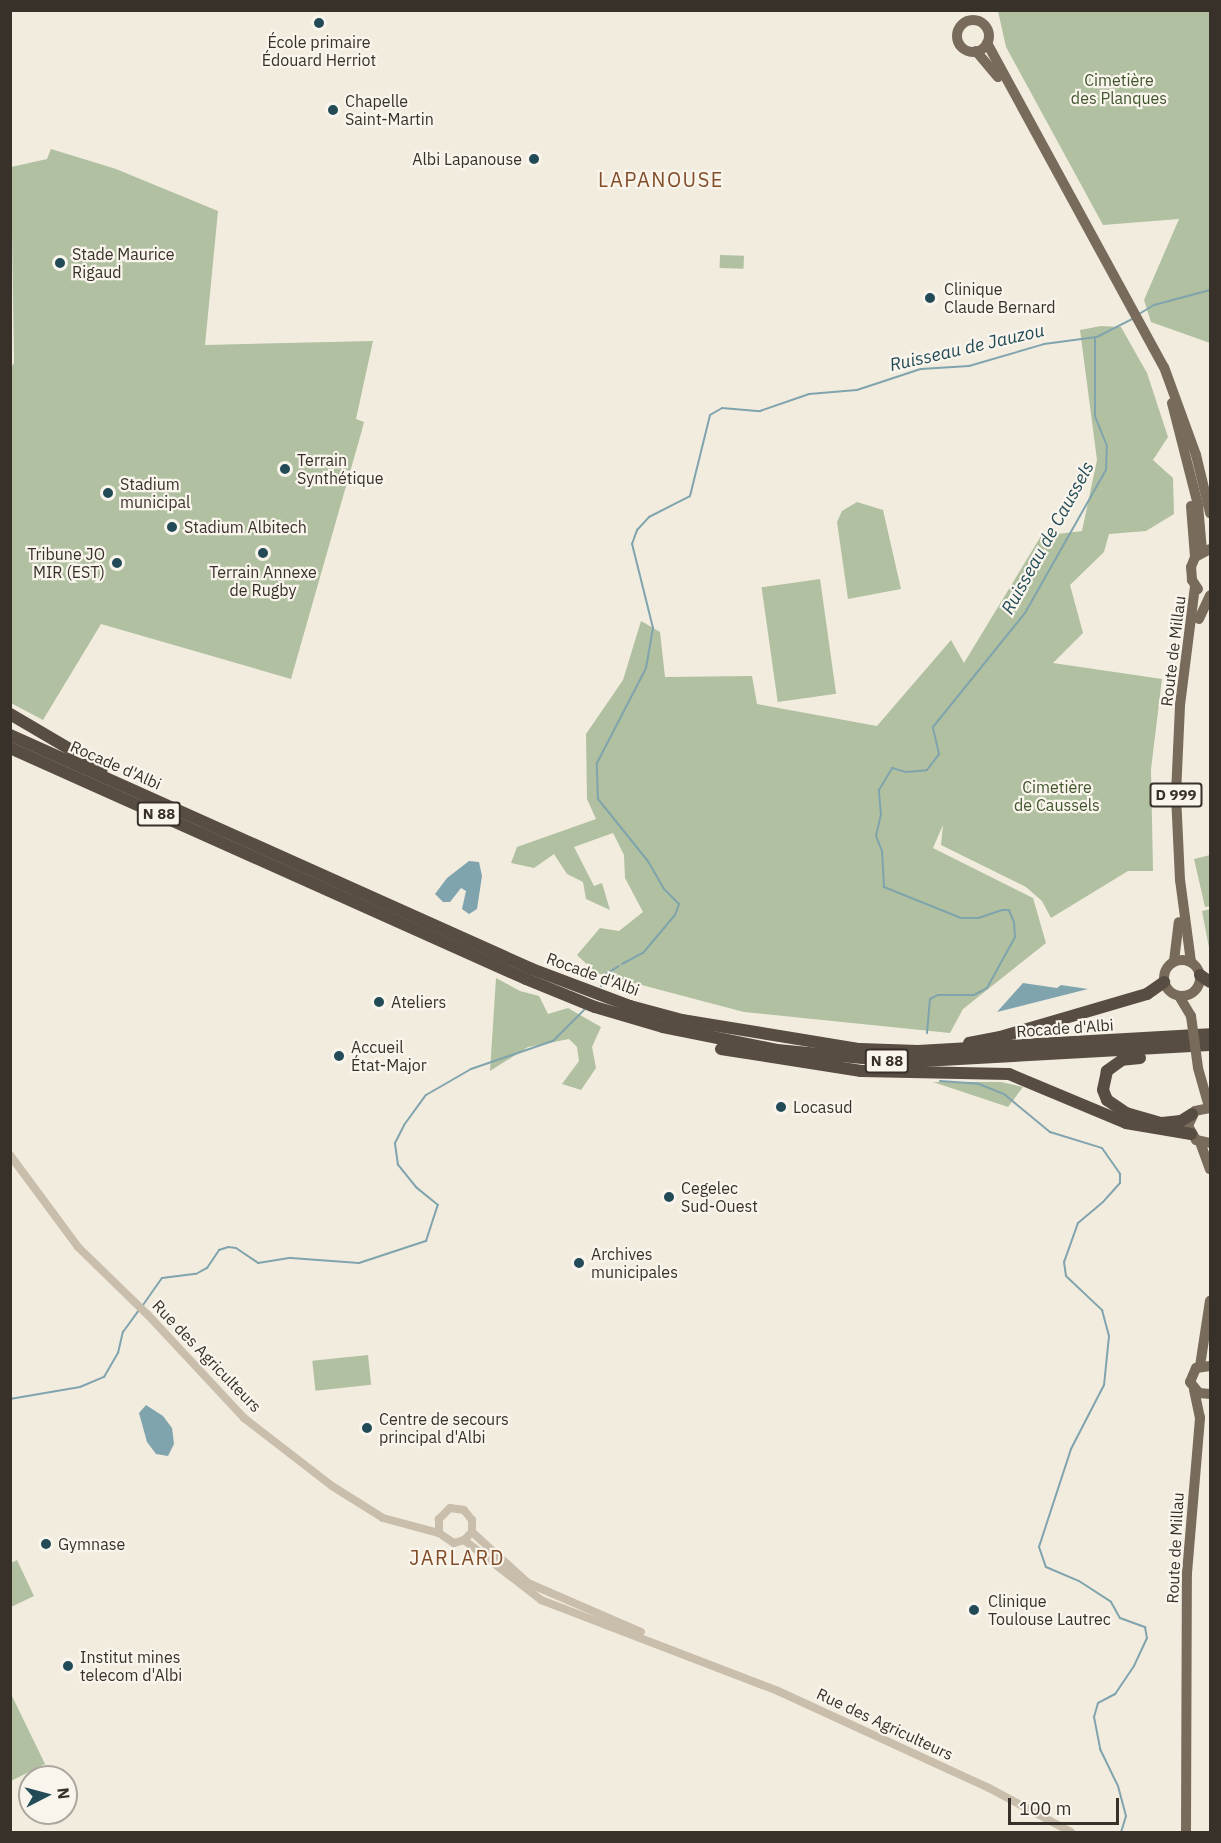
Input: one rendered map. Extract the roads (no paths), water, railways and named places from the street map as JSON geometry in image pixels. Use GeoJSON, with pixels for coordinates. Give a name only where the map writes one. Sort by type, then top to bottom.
{"type":"FeatureCollection","features":[{"type":"Feature","properties":{"kind":"highway"},"geometry":{"type":"LineString","coordinates":[[10,714],[121,779],[132,790]]}},
{"type":"Feature","properties":{"kind":"highway","name":"Rocade d'Albi"},"geometry":{"type":"LineString","coordinates":[[10,735],[482,954]]}},
{"type":"Feature","properties":{"kind":"highway","name":"Rocade d'Albi"},"geometry":{"type":"LineString","coordinates":[[14,752],[496,960],[595,1007],[732,1043],[876,1061],[974,1061],[1210,1045]]}},
{"type":"Feature","properties":{"kind":"highway","name":"Rocade d'Albi"},"geometry":{"type":"LineString","coordinates":[[496,960],[682,1020],[860,1049],[918,1051],[1210,1034]]}},
{"type":"Feature","properties":{"kind":"highway"},"geometry":{"type":"LineString","coordinates":[[918,1051],[1000,1037],[1147,994],[1164,982]]}},
{"type":"Feature","properties":{"kind":"highway"},"geometry":{"type":"LineString","coordinates":[[595,1007],[662,1034],[794,1063],[895,1073],[1009,1074],[1126,1123],[1200,1140]]}},
{"type":"Feature","properties":{"kind":"highway"},"geometry":{"type":"LineString","coordinates":[[1184,1047],[1173,1053],[1113,1064],[1107,1071],[1103,1090],[1114,1107],[1139,1118],[1170,1123],[1194,1113]]}},
{"type":"Feature","properties":{"kind":"main road"},"geometry":{"type":"LineString","coordinates":[[1032,128],[987,60],[976,51],[964,49],[957,38],[959,28],[975,16],[988,33],[987,44],[1144,330],[1181,408],[1210,513]]}},
{"type":"Feature","properties":{"kind":"main road"},"geometry":{"type":"LineString","coordinates":[[976,51],[987,44]]}},
{"type":"Feature","properties":{"kind":"main road"},"geometry":{"type":"LineString","coordinates":[[1144,330],[1173,405],[1188,461],[1202,552]]}},
{"type":"Feature","properties":{"kind":"main road","name":"Route de Millau"},"geometry":{"type":"LineString","coordinates":[[1191,962],[1180,880],[1176,794],[1180,719],[1195,586],[1190,573],[1202,552]]}},
{"type":"Feature","properties":{"kind":"main road"},"geometry":{"type":"LineString","coordinates":[[1195,586],[1210,595]]}},
{"type":"Feature","properties":{"kind":"main road","name":"Route de Millau"},"geometry":{"type":"LineString","coordinates":[[1180,719],[1201,611],[1210,595]]}},
{"type":"Feature","properties":{"kind":"main road","name":"Route de Millau"},"geometry":{"type":"LineString","coordinates":[[1174,961],[1180,880]]}},
{"type":"Feature","properties":{"kind":"main road"},"geometry":{"type":"LineString","coordinates":[[1191,1013],[1179,996],[1164,982],[1166,970],[1174,961],[1191,962],[1205,978],[1194,992],[1191,1013],[1200,1086],[1210,1108],[1194,1113]]}},
{"type":"Feature","properties":{"kind":"main road"},"geometry":{"type":"LineString","coordinates":[[1179,996],[1194,992]]}},
{"type":"Feature","properties":{"kind":"main road"},"geometry":{"type":"LineString","coordinates":[[1200,1086],[1194,1113],[1210,1169]]}},
{"type":"Feature","properties":{"kind":"main road"},"geometry":{"type":"LineString","coordinates":[[1210,1300],[1205,1366],[1191,1376],[1194,1390],[1210,1395]]}},
{"type":"Feature","properties":{"kind":"main road"},"geometry":{"type":"LineString","coordinates":[[1209,1314],[1210,1348]]}},
{"type":"Feature","properties":{"kind":"main road","name":"Route de Millau"},"geometry":{"type":"LineString","coordinates":[[1186,1833],[1187,1573],[1200,1418],[1194,1390]]}},
{"type":"Feature","properties":{"kind":"main road","name":"Route de Millau"},"geometry":{"type":"LineString","coordinates":[[1200,1418],[1210,1395]]}},
{"type":"Feature","properties":{"kind":"main road","name":"Route de Millau"},"geometry":{"type":"LineString","coordinates":[[1179,1833],[1186,1680]]}},
{"type":"Feature","properties":{"kind":"street","name":"Rue des Agriculteurs"},"geometry":{"type":"LineString","coordinates":[[10,1155],[73,1242],[148,1315],[244,1418],[277,1446],[383,1518],[439,1533],[449,1542],[464,1540],[541,1600],[778,1691],[948,1769],[1071,1833]]}},
{"type":"Feature","properties":{"kind":"street","name":"Rue des Agriculteurs"},"geometry":{"type":"LineString","coordinates":[[421,1528],[439,1520],[443,1512],[458,1508],[469,1514],[472,1532],[528,1583],[666,1642],[681,1653]]}},
{"type":"Feature","properties":{"kind":"street"},"geometry":{"type":"LineString","coordinates":[[439,1520],[439,1533]]}},
{"type":"Feature","properties":{"kind":"street"},"geometry":{"type":"LineString","coordinates":[[464,1540],[472,1532]]}},
{"type":"Feature","properties":{"kind":"water"},"geometry":{"type":"Polygon","coordinates":[[[469,861],[479,862],[482,876],[477,909],[469,914],[462,909],[466,891],[461,888],[450,902],[443,902],[435,894],[447,878],[469,861]]]}},
{"type":"Feature","properties":{"kind":"water"},"geometry":{"type":"Polygon","coordinates":[[[1023,983],[1057,988],[1061,985],[1088,989],[997,1012],[1023,983]]]}},
{"type":"Feature","properties":{"kind":"water"},"geometry":{"type":"Polygon","coordinates":[[[146,1405],[163,1416],[172,1428],[174,1444],[168,1456],[156,1454],[147,1442],[139,1413],[146,1405]]]}},
{"type":"Feature","properties":{"kind":"waterway","name":"Ruisseau de Caussels"},"geometry":{"type":"LineString","coordinates":[[1139,314],[1154,305],[1210,290]]}},
{"type":"Feature","properties":{"kind":"waterway","name":"Ruisseau de Jauzou"},"geometry":{"type":"LineString","coordinates":[[622,964],[643,953],[675,915],[679,904],[664,889],[647,860],[598,799],[597,763],[646,668],[653,628],[632,544],[637,530],[649,517],[690,496],[710,415],[722,408],[760,411],[809,394],[857,390],[921,369],[969,366],[1044,344],[1097,337],[1134,318]]}},
{"type":"Feature","properties":{"kind":"waterway","name":"Ruisseau de Caussels"},"geometry":{"type":"LineString","coordinates":[[927,1033],[930,999],[938,995],[974,995],[987,988],[1015,937],[1014,922],[1009,910],[1002,910],[979,918],[961,918],[884,887],[882,851],[876,836],[881,815],[879,790],[892,768],[906,772],[927,770],[939,754],[933,727],[1025,613],[1106,470],[1107,446],[1095,416],[1095,337]]}},
{"type":"Feature","properties":{"kind":"waterway","name":"Ruisseau de Jauzou"},"geometry":{"type":"LineString","coordinates":[[601,986],[606,974],[619,966]]}},
{"type":"Feature","properties":{"kind":"waterway","name":"Ruisseau de Jauzou"},"geometry":{"type":"LineString","coordinates":[[143,1305],[162,1278],[196,1274],[207,1268],[219,1250],[228,1247],[236,1248],[258,1263],[291,1258],[359,1263],[426,1241],[438,1205],[416,1187],[398,1165],[395,1143],[404,1125],[426,1095],[471,1069],[553,1041],[584,1010]]}},
{"type":"Feature","properties":{"kind":"waterway","name":"Ruisseau de Caussels"},"geometry":{"type":"LineString","coordinates":[[940,1081],[979,1084],[1004,1094],[1050,1132],[1102,1148],[1120,1174],[1120,1183],[1103,1202],[1078,1223],[1064,1262],[1066,1276],[1102,1310],[1109,1336],[1104,1385],[1071,1449],[1039,1547],[1046,1567],[1079,1581],[1111,1602],[1120,1618],[1145,1627],[1147,1638],[1134,1666],[1115,1694],[1098,1703],[1094,1717],[1100,1749],[1118,1786],[1126,1816],[1121,1832]]}},
{"type":"Feature","properties":{"kind":"waterway","name":"Ruisseau de Jauzou"},"geometry":{"type":"LineString","coordinates":[[10,1399],[80,1387],[104,1377],[118,1353],[123,1332],[139,1310]]}},
{"type":"Feature","properties":{"kind":"place","name":"École primaire Édouard Herriot"},"geometry":{"type":"Point","coordinates":[319,23]}},
{"type":"Feature","properties":{"kind":"place","name":"Chapelle Saint-Martin"},"geometry":{"type":"Point","coordinates":[333,110]}},
{"type":"Feature","properties":{"kind":"place","name":"Albi Lapanouse"},"geometry":{"type":"Point","coordinates":[534,159]}},
{"type":"Feature","properties":{"kind":"place","name":"Stade Maurice Rigaud"},"geometry":{"type":"Point","coordinates":[60,263]}},
{"type":"Feature","properties":{"kind":"place","name":"Clinique Claude Bernard"},"geometry":{"type":"Point","coordinates":[930,298]}},
{"type":"Feature","properties":{"kind":"place","name":"Terrain Synthétique"},"geometry":{"type":"Point","coordinates":[285,469]}},
{"type":"Feature","properties":{"kind":"place","name":"Stadium municipal"},"geometry":{"type":"Point","coordinates":[108,493]}},
{"type":"Feature","properties":{"kind":"place","name":"Stadium Albitech"},"geometry":{"type":"Point","coordinates":[172,527]}},
{"type":"Feature","properties":{"kind":"place","name":"Terrain Annexe de Rugby"},"geometry":{"type":"Point","coordinates":[263,553]}},
{"type":"Feature","properties":{"kind":"place","name":"Tribune JO MIR (EST)"},"geometry":{"type":"Point","coordinates":[117,563]}},
{"type":"Feature","properties":{"kind":"place","name":"Ateliers"},"geometry":{"type":"Point","coordinates":[379,1002]}},
{"type":"Feature","properties":{"kind":"place","name":"Accueil État-Major"},"geometry":{"type":"Point","coordinates":[339,1056]}},
{"type":"Feature","properties":{"kind":"place","name":"Locasud"},"geometry":{"type":"Point","coordinates":[781,1107]}},
{"type":"Feature","properties":{"kind":"place","name":"Cegelec Sud-Ouest"},"geometry":{"type":"Point","coordinates":[669,1197]}},
{"type":"Feature","properties":{"kind":"place","name":"Archives municipales"},"geometry":{"type":"Point","coordinates":[579,1263]}},
{"type":"Feature","properties":{"kind":"place","name":"Centre de secours principal d'Albi"},"geometry":{"type":"Point","coordinates":[367,1428]}},
{"type":"Feature","properties":{"kind":"place","name":"Gymnase"},"geometry":{"type":"Point","coordinates":[46,1544]}},
{"type":"Feature","properties":{"kind":"place","name":"Clinique Toulouse Lautrec"},"geometry":{"type":"Point","coordinates":[974,1610]}},
{"type":"Feature","properties":{"kind":"place","name":"Institut mines telecom d'Albi"},"geometry":{"type":"Point","coordinates":[68,1666]}},
{"type":"Feature","properties":{"kind":"district","name":"LAPANOUSE"},"geometry":{"type":"Point","coordinates":[661,179]}},
{"type":"Feature","properties":{"kind":"district","name":"JARLARD"},"geometry":{"type":"Point","coordinates":[457,1557]}},
{"type":"Feature","properties":{"kind":"park label","name":"Cimetière des Planques"},"geometry":{"type":"Point","coordinates":[1119,89]}},
{"type":"Feature","properties":{"kind":"park label","name":"Cimetière de Caussels"},"geometry":{"type":"Point","coordinates":[1057,796]}}]}
